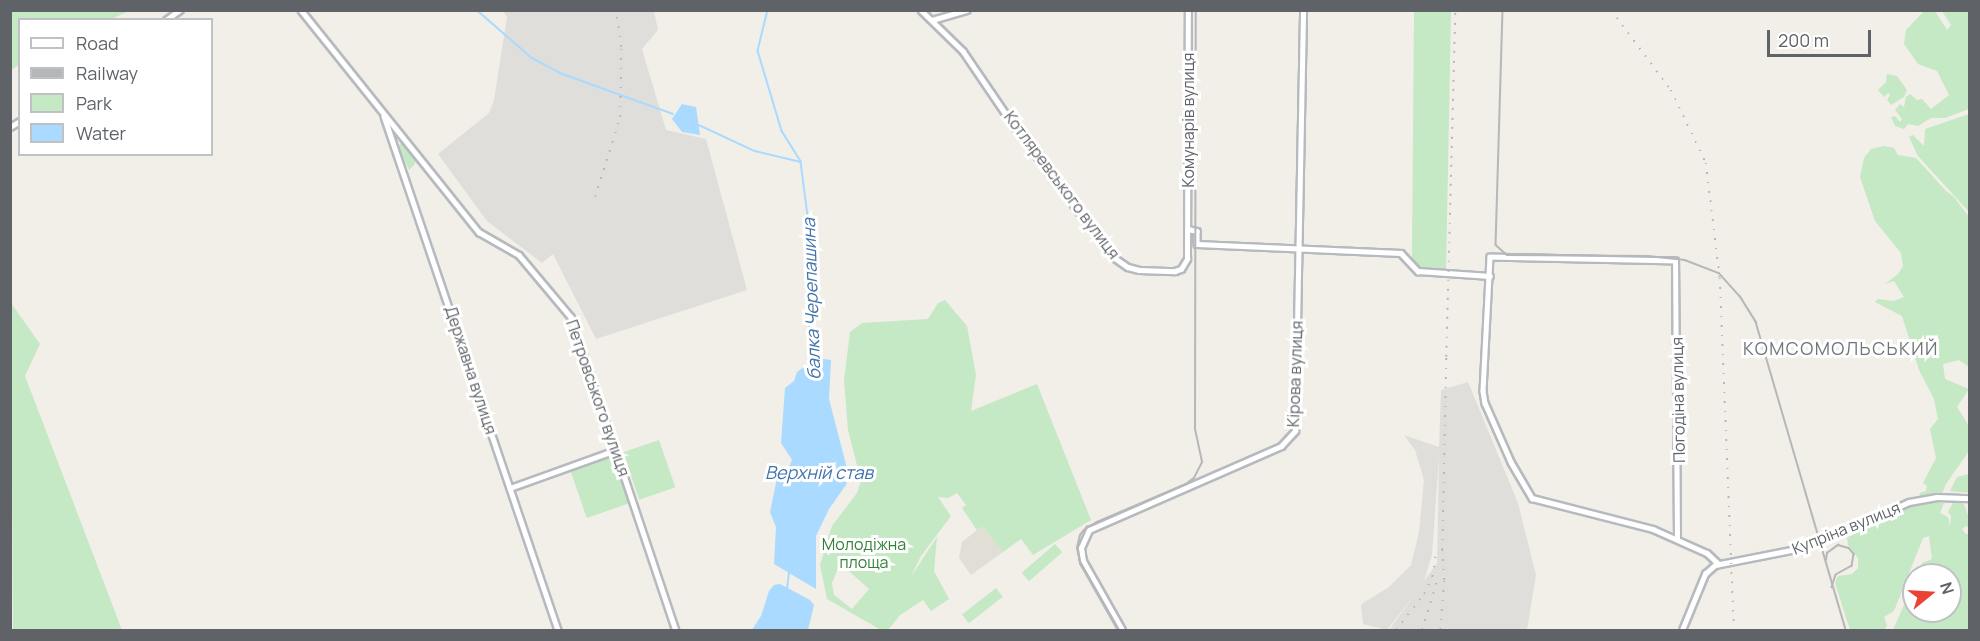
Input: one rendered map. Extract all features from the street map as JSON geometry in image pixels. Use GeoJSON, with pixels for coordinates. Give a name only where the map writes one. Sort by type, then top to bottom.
{"type":"FeatureCollection","features":[{"type":"Feature","properties":{"kind":"main road","name":"Петровського вулиця"},"geometry":{"type":"LineString","coordinates":[[301,10],[479,232],[519,255],[566,310],[583,348],[676,630]]}},
{"type":"Feature","properties":{"kind":"main road","name":"Котляревського вулиця"},"geometry":{"type":"LineString","coordinates":[[921,10],[963,51],[1012,123],[1112,256],[1128,267],[1139,270],[1174,271],[1187,262],[1188,229]]}},
{"type":"Feature","properties":{"kind":"main road"},"geometry":{"type":"LineString","coordinates":[[932,20],[967,10]]}},
{"type":"Feature","properties":{"kind":"main road","name":"Комунарів вулиця"},"geometry":{"type":"LineString","coordinates":[[1188,10],[1188,229]]}},
{"type":"Feature","properties":{"kind":"main road","name":"Кірова вулиця"},"geometry":{"type":"LineString","coordinates":[[1122,630],[1083,561],[1081,548],[1089,530],[1281,446],[1295,432],[1303,10]]}},
{"type":"Feature","properties":{"kind":"main road","name":"Державна вулиця"},"geometry":{"type":"LineString","coordinates":[[382,111],[558,630]]}},
{"type":"Feature","properties":{"kind":"main road"},"geometry":{"type":"LineString","coordinates":[[1188,229],[1197,231],[1197,244],[1401,253],[1418,271],[1490,276],[1483,391],[1485,403],[1506,452],[1529,494],[1536,500],[1620,519],[1677,539],[1711,556],[1719,564],[1705,574],[1682,630]]}},
{"type":"Feature","properties":{"kind":"main road","name":"Погодіна вулиця"},"geometry":{"type":"LineString","coordinates":[[1490,276],[1490,257],[1675,261],[1677,539]]}},
{"type":"Feature","properties":{"kind":"main road"},"geometry":{"type":"LineString","coordinates":[[510,488],[616,450]]}},
{"type":"Feature","properties":{"kind":"main road","name":"Купріна вулиця"},"geometry":{"type":"LineString","coordinates":[[1719,564],[1807,547],[1909,502],[1937,497],[1970,498]]}},
{"type":"Feature","properties":{"kind":"shaded area"},"geometry":{"type":"Polygon","coordinates":[[[503,11],[654,11],[658,30],[642,49],[666,130],[706,139],[747,290],[596,339],[553,254],[542,263],[487,221],[438,154],[489,113],[494,100],[507,17],[503,11]]]}},
{"type":"Feature","properties":{"kind":"shaded area"},"geometry":{"type":"Polygon","coordinates":[[[1468,382],[1518,503],[1536,575],[1527,630],[1389,630],[1415,594],[1387,630],[1363,624],[1361,606],[1363,603],[1389,587],[1411,565],[1419,532],[1424,480],[1415,450],[1404,435],[1439,447],[1441,390],[1468,382]],[[1439,456],[1432,555],[1424,581],[1437,563],[1439,456]]]}},
{"type":"Feature","properties":{"kind":"shaded area"},"geometry":{"type":"Polygon","coordinates":[[[982,526],[1003,552],[971,575],[959,558],[962,542],[982,526]]]}},
{"type":"Feature","properties":{"kind":"green space"},"geometry":{"type":"Polygon","coordinates":[[[11,10],[129,10],[113,18],[18,18],[18,66],[11,70],[11,10]]]}},
{"type":"Feature","properties":{"kind":"green space"},"geometry":{"type":"Polygon","coordinates":[[[1925,10],[1935,11],[1947,30],[1951,25],[1942,11],[1969,11],[1969,109],[1945,118],[1931,118],[1918,126],[1908,124],[1904,129],[1895,126],[1891,117],[1895,116],[1900,122],[1902,119],[1895,110],[1900,104],[1904,107],[1906,97],[1910,94],[1917,100],[1922,99],[1931,109],[1949,95],[1937,71],[1918,64],[1904,44],[1906,30],[1925,10]]]}},
{"type":"Feature","properties":{"kind":"green space"},"geometry":{"type":"Polygon","coordinates":[[[1414,11],[1451,11],[1446,271],[1420,269],[1412,261],[1414,11]]]}},
{"type":"Feature","properties":{"kind":"green space"},"geometry":{"type":"Polygon","coordinates":[[[1887,74],[1897,76],[1907,90],[1904,97],[1891,105],[1887,100],[1890,95],[1888,93],[1884,97],[1878,90],[1886,82],[1887,74]]]}},
{"type":"Feature","properties":{"kind":"green space"},"geometry":{"type":"Polygon","coordinates":[[[1970,114],[1969,212],[1918,156],[1909,137],[1913,135],[1924,146],[1925,129],[1970,114]]]}},
{"type":"Feature","properties":{"kind":"green space"},"geometry":{"type":"Polygon","coordinates":[[[403,142],[414,157],[415,164],[409,170],[398,146],[403,142]]]}},
{"type":"Feature","properties":{"kind":"green space"},"geometry":{"type":"Polygon","coordinates":[[[1884,146],[1894,148],[1898,155],[1916,158],[1954,197],[1969,217],[1969,367],[1959,360],[1943,364],[1945,379],[1969,389],[1957,407],[1969,426],[1969,451],[1946,484],[1942,494],[1919,498],[1920,493],[1926,491],[1927,486],[1923,483],[1936,458],[1930,429],[1938,419],[1934,399],[1919,370],[1902,316],[1875,302],[1878,299],[1894,301],[1904,297],[1894,281],[1885,284],[1898,274],[1903,266],[1901,253],[1875,221],[1860,177],[1864,158],[1871,149],[1884,146]]]}},
{"type":"Feature","properties":{"kind":"green space","name":"Молодіжна площа"},"geometry":{"type":"Polygon","coordinates":[[[945,300],[967,326],[976,375],[971,411],[1037,384],[1091,520],[1033,555],[1021,539],[1003,552],[982,526],[977,530],[962,508],[966,505],[957,493],[948,498],[938,497],[951,516],[921,556],[910,578],[937,537],[934,571],[949,599],[931,611],[923,600],[900,615],[888,630],[881,630],[827,599],[820,565],[832,526],[857,493],[861,481],[848,430],[844,381],[850,332],[862,323],[928,319],[938,303],[945,300]],[[840,563],[832,583],[834,595],[852,609],[869,589],[840,563]]]}},
{"type":"Feature","properties":{"kind":"green space"},"geometry":{"type":"Polygon","coordinates":[[[11,303],[40,344],[25,376],[122,630],[13,630],[11,303]]]}},
{"type":"Feature","properties":{"kind":"green space"},"geometry":{"type":"Polygon","coordinates":[[[659,440],[675,487],[639,500],[623,452],[659,440]]]}},
{"type":"Feature","properties":{"kind":"green space"},"geometry":{"type":"Polygon","coordinates":[[[613,456],[629,503],[587,518],[570,471],[613,456]]]}},
{"type":"Feature","properties":{"kind":"green space"},"geometry":{"type":"Polygon","coordinates":[[[1969,474],[1969,493],[1950,491],[1957,477],[1969,474]]]}},
{"type":"Feature","properties":{"kind":"green space"},"geometry":{"type":"Polygon","coordinates":[[[1954,501],[1963,502],[1969,518],[1969,528],[1966,526],[1962,529],[1969,534],[1969,630],[1893,630],[1902,609],[1902,623],[1962,623],[1962,563],[1922,563],[1932,559],[1929,536],[1923,538],[1913,563],[1902,563],[1902,591],[1894,611],[1884,617],[1887,625],[1885,630],[1850,630],[1835,583],[1838,576],[1852,574],[1858,568],[1858,558],[1848,545],[1847,537],[1910,507],[1937,502],[1944,503],[1940,513],[1948,517],[1950,526],[1951,516],[1948,512],[1954,501]]]}},
{"type":"Feature","properties":{"kind":"green space"},"geometry":{"type":"Polygon","coordinates":[[[1055,544],[1062,552],[1029,581],[1022,573],[1055,544]]]}},
{"type":"Feature","properties":{"kind":"green space"},"geometry":{"type":"Polygon","coordinates":[[[996,588],[1003,597],[969,623],[962,614],[996,588]]]}},
{"type":"Feature","properties":{"kind":"water"},"geometry":{"type":"Polygon","coordinates":[[[682,104],[696,107],[700,135],[682,132],[672,119],[682,104]]]}},
{"type":"Feature","properties":{"kind":"water","name":"Верхній став"},"geometry":{"type":"Polygon","coordinates":[[[817,358],[831,360],[829,399],[849,476],[816,536],[816,589],[774,564],[776,527],[770,512],[777,478],[788,469],[792,460],[781,443],[785,388],[794,381],[797,372],[817,358]]]}},
{"type":"Feature","properties":{"kind":"water"},"geometry":{"type":"Polygon","coordinates":[[[780,584],[810,600],[814,605],[808,630],[752,630],[761,616],[769,591],[774,585],[780,584]]]}},
{"type":"Feature","properties":{"kind":"waterway"},"geometry":{"type":"LineString","coordinates":[[477,10],[532,58],[560,73],[673,114]]}},
{"type":"Feature","properties":{"kind":"waterway","name":"балка Черепашина"},"geometry":{"type":"LineString","coordinates":[[768,10],[758,51],[782,131],[801,162],[813,255],[808,318],[817,358]]}},
{"type":"Feature","properties":{"kind":"waterway"},"geometry":{"type":"LineString","coordinates":[[699,125],[755,151],[801,162]]}},
{"type":"Feature","properties":{"kind":"waterway","name":"балка Черепашина"},"geometry":{"type":"LineString","coordinates":[[787,589],[789,573]]}},
{"type":"Feature","properties":{"kind":"tram line"},"geometry":{"type":"LineString","coordinates":[[1119,630],[1080,562],[1077,548],[1080,535],[1097,522],[1186,484],[1194,478],[1202,462],[1195,429],[1196,10]]}},
{"type":"Feature","properties":{"kind":"tram line"},"geometry":{"type":"LineString","coordinates":[[1503,10],[1496,245],[1507,255],[1648,256],[1685,260],[1719,273],[1740,296],[1756,322],[1846,630]]}},
{"type":"Feature","properties":{"kind":"tram line"},"geometry":{"type":"LineString","coordinates":[[1826,560],[1827,553],[1838,545],[1849,548],[1854,554],[1852,566],[1836,575],[1832,587]]}},
{"type":"Feature","properties":{"kind":"railway"},"geometry":{"type":"LineString","coordinates":[[595,197],[620,117],[621,47],[616,10]]}},
{"type":"Feature","properties":{"kind":"railway"},"geometry":{"type":"LineString","coordinates":[[1440,630],[1444,580],[1442,550],[1455,10]]}},
{"type":"Feature","properties":{"kind":"railway"},"geometry":{"type":"LineString","coordinates":[[1611,10],[1671,90],[1706,163],[1720,278],[1734,630]]}},
{"type":"Feature","properties":{"kind":"railway"},"geometry":{"type":"LineString","coordinates":[[1396,630],[1424,594],[1432,577],[1436,551]]}},
{"type":"Feature","properties":{"kind":"railway"},"geometry":{"type":"LineString","coordinates":[[1422,630],[1436,583]]}},
{"type":"Feature","properties":{"kind":"district","name":"КОМСОМОЛЬСЬКИЙ"},"geometry":{"type":"Point","coordinates":[1841,348]}}]}
